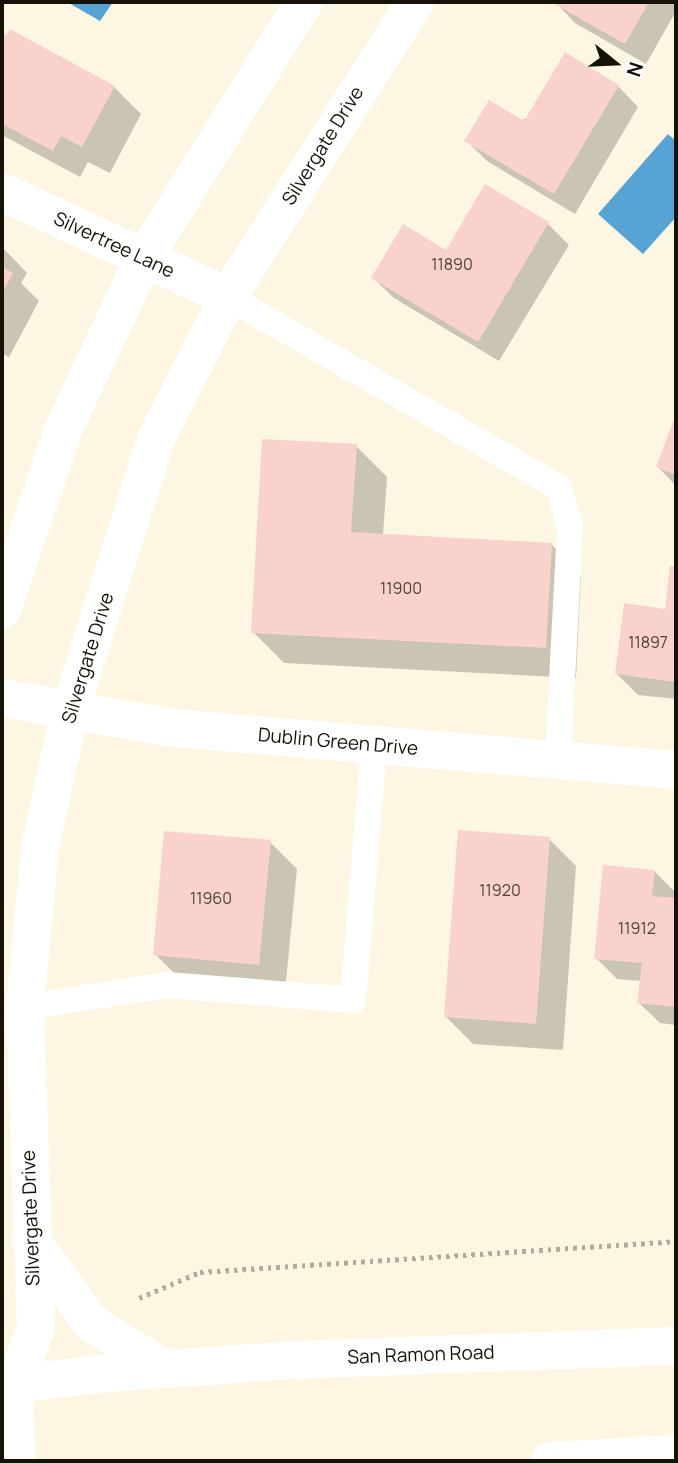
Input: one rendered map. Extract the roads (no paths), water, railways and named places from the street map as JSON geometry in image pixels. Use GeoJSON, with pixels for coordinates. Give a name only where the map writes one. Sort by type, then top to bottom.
{"type":"FeatureCollection","features":[{"type":"Feature","properties":{"kind":"street"},"geometry":{"type":"LineString","coordinates":[[2,610],[65,428],[144,258],[303,2]]}},
{"type":"Feature","properties":{"kind":"street","name":"Silvergate Drive"},"geometry":{"type":"LineString","coordinates":[[16,1461],[6,1380],[36,1328],[25,1007],[40,847],[70,710],[156,439],[228,297],[415,2]]}},
{"type":"Feature","properties":{"kind":"street","name":"Silvertree Lane"},"geometry":{"type":"LineString","coordinates":[[2,192],[228,297]]}},
{"type":"Feature","properties":{"kind":"street","name":"Dublin Green Drive"},"geometry":{"type":"LineString","coordinates":[[2,698],[173,728],[676,770]]}},
{"type":"Feature","properties":{"kind":"street"},"geometry":{"type":"LineString","coordinates":[[31,1240],[92,1324],[166,1369]]}},
{"type":"Feature","properties":{"kind":"street","name":"San Ramon Road"},"geometry":{"type":"LineString","coordinates":[[6,1380],[294,1360],[676,1346]]}},
{"type":"Feature","properties":{"kind":"street"},"geometry":{"type":"LineString","coordinates":[[550,1461],[676,1454]]}},
{"type":"Feature","properties":{"kind":"lane"},"geometry":{"type":"LineString","coordinates":[[228,297],[559,487],[570,528],[558,760]]}},
{"type":"Feature","properties":{"kind":"lane"},"geometry":{"type":"LineString","coordinates":[[25,1007],[167,985],[353,1000],[373,744]]}},
{"type":"Feature","properties":{"kind":"water"},"geometry":{"type":"Polygon","coordinates":[[[67,2],[113,2],[100,21],[67,2]]]}},
{"type":"Feature","properties":{"kind":"water"},"geometry":{"type":"Polygon","coordinates":[[[668,134],[676,141],[676,217],[643,254],[598,214],[668,134]]]}}]}
